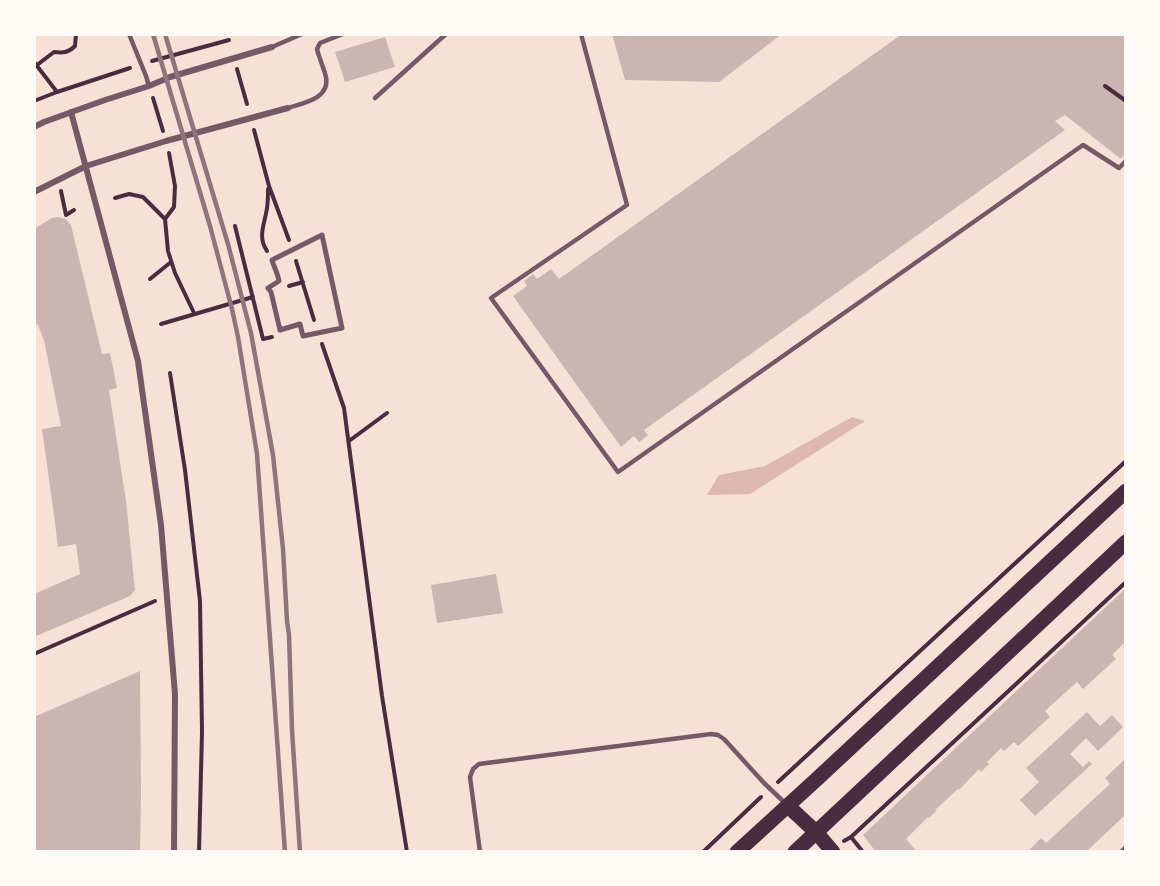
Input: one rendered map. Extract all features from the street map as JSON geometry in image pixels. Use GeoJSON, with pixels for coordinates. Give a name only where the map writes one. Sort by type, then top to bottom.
{"type":"FeatureCollection","features":[{"type":"Feature","properties":{"kind":"main road"},"geometry":{"type":"LineString","coordinates":[[737,852],[1125,491]]}},
{"type":"Feature","properties":{"kind":"main road"},"geometry":{"type":"LineString","coordinates":[[795,852],[1125,542]]}},
{"type":"Feature","properties":{"kind":"main road"},"geometry":{"type":"LineString","coordinates":[[788,806],[832,849]]}},
{"type":"Feature","properties":{"kind":"street"},"geometry":{"type":"LineString","coordinates":[[34,127],[170,77],[272,47]]}},
{"type":"Feature","properties":{"kind":"street"},"geometry":{"type":"LineString","coordinates":[[34,192],[86,166],[166,141],[288,108]]}},
{"type":"Feature","properties":{"kind":"street"},"geometry":{"type":"LineString","coordinates":[[70,112],[138,361],[161,525],[175,694],[174,852]]}},
{"type":"Feature","properties":{"kind":"street"},"geometry":{"type":"LineString","coordinates":[[322,235],[342,327],[303,336],[300,324],[280,330],[272,292],[268,288],[279,281],[272,260],[292,250],[322,235]]}},
{"type":"Feature","properties":{"kind":"street"},"geometry":{"type":"LineString","coordinates":[[1122,852],[1125,848]]}},
{"type":"Feature","properties":{"kind":"lane"},"geometry":{"type":"LineString","coordinates":[[129,34],[149,86]]}},
{"type":"Feature","properties":{"kind":"lane"},"geometry":{"type":"LineString","coordinates":[[272,47],[302,34]]}},
{"type":"Feature","properties":{"kind":"lane"},"geometry":{"type":"LineString","coordinates":[[288,108],[316,99],[323,92],[327,80],[317,49],[320,43],[343,34]]}},
{"type":"Feature","properties":{"kind":"lane"},"geometry":{"type":"LineString","coordinates":[[375,98],[446,34]]}},
{"type":"Feature","properties":{"kind":"lane"},"geometry":{"type":"LineString","coordinates":[[581,34],[627,205],[491,298],[618,472],[1083,145],[1119,168],[1125,161]]}},
{"type":"Feature","properties":{"kind":"lane"},"geometry":{"type":"LineString","coordinates":[[480,852],[470,777],[472,769],[480,764],[711,734],[724,739],[788,806]]}},
{"type":"Feature","properties":{"kind":"path"},"geometry":{"type":"LineString","coordinates":[[57,92],[36,64],[54,52],[64,53],[71,50],[75,46],[76,34]]}},
{"type":"Feature","properties":{"kind":"path"},"geometry":{"type":"LineString","coordinates":[[141,64],[229,40],[226,34]]}},
{"type":"Feature","properties":{"kind":"path"},"geometry":{"type":"LineString","coordinates":[[236,63],[247,104]]}},
{"type":"Feature","properties":{"kind":"path"},"geometry":{"type":"LineString","coordinates":[[39,106],[35,101],[116,72]]}},
{"type":"Feature","properties":{"kind":"path"},"geometry":{"type":"LineString","coordinates":[[98,78],[101,89]]}},
{"type":"Feature","properties":{"kind":"path"},"geometry":{"type":"LineString","coordinates":[[1105,86],[1125,101]]}},
{"type":"Feature","properties":{"kind":"path"},"geometry":{"type":"LineString","coordinates":[[152,96],[163,132]]}},
{"type":"Feature","properties":{"kind":"path"},"geometry":{"type":"LineString","coordinates":[[253,127],[269,186],[344,408],[382,696],[408,852]]}},
{"type":"Feature","properties":{"kind":"path"},"geometry":{"type":"LineString","coordinates":[[165,219],[174,207],[175,186],[169,153]]}},
{"type":"Feature","properties":{"kind":"path"},"geometry":{"type":"LineString","coordinates":[[269,186],[261,236],[263,246],[273,260]]}},
{"type":"Feature","properties":{"kind":"path"},"geometry":{"type":"LineString","coordinates":[[115,198],[129,194],[142,197],[165,219],[171,262],[194,313]]}},
{"type":"Feature","properties":{"kind":"path"},"geometry":{"type":"LineString","coordinates":[[65,206],[66,215],[74,210]]}},
{"type":"Feature","properties":{"kind":"path"},"geometry":{"type":"LineString","coordinates":[[235,226],[258,318]]}},
{"type":"Feature","properties":{"kind":"path"},"geometry":{"type":"LineString","coordinates":[[150,279],[171,262]]}},
{"type":"Feature","properties":{"kind":"path"},"geometry":{"type":"LineString","coordinates":[[294,279],[303,282]]}},
{"type":"Feature","properties":{"kind":"path"},"geometry":{"type":"LineString","coordinates":[[161,324],[303,282]]}},
{"type":"Feature","properties":{"kind":"path"},"geometry":{"type":"LineString","coordinates":[[170,373],[185,470],[200,601],[202,732],[199,852]]}},
{"type":"Feature","properties":{"kind":"path"},"geometry":{"type":"LineString","coordinates":[[349,441],[387,413]]}},
{"type":"Feature","properties":{"kind":"path"},"geometry":{"type":"LineString","coordinates":[[703,852],[1125,461]]}},
{"type":"Feature","properties":{"kind":"path"},"geometry":{"type":"LineString","coordinates":[[832,849],[851,837],[1125,582]]}},
{"type":"Feature","properties":{"kind":"path"},"geometry":{"type":"LineString","coordinates":[[34,654],[167,595]]}},
{"type":"Feature","properties":{"kind":"path"},"geometry":{"type":"LineString","coordinates":[[851,837],[863,852]]}},
{"type":"Feature","properties":{"kind":"shaded area"},"geometry":{"type":"Polygon","coordinates":[[[852,417],[865,421],[750,494],[707,495],[719,475],[765,466],[852,417]]]}},
{"type":"Feature","properties":{"kind":"building"},"geometry":{"type":"Polygon","coordinates":[[[612,34],[782,34],[719,82],[625,80],[612,34]]]}},
{"type":"Feature","properties":{"kind":"building"},"geometry":{"type":"Polygon","coordinates":[[[902,34],[1125,34],[1125,154],[1121,159],[1065,115],[1055,121],[1065,130],[644,430],[648,435],[639,442],[634,436],[621,447],[513,296],[527,286],[524,281],[533,274],[537,279],[551,269],[559,279],[902,34]]]}},
{"type":"Feature","properties":{"kind":"building"},"geometry":{"type":"Polygon","coordinates":[[[385,37],[395,67],[345,82],[335,52],[385,37]]]}},
{"type":"Feature","properties":{"kind":"building"},"geometry":{"type":"Polygon","coordinates":[[[58,217],[66,219],[71,225],[102,354],[110,353],[117,388],[109,390],[126,501],[135,590],[130,596],[34,637],[34,594],[80,574],[76,544],[58,547],[42,429],[61,426],[44,340],[38,325],[34,322],[34,229],[58,217]]]}},
{"type":"Feature","properties":{"kind":"building"},"geometry":{"type":"Polygon","coordinates":[[[496,574],[503,613],[437,623],[431,585],[496,574]]]}},
{"type":"Feature","properties":{"kind":"building"},"geometry":{"type":"Polygon","coordinates":[[[1125,589],[1125,642],[1112,655],[1116,659],[1083,689],[1077,682],[1045,711],[1050,717],[1018,746],[1014,742],[1004,751],[1001,748],[981,772],[979,769],[935,810],[906,839],[917,852],[876,852],[863,835],[1125,589]]]}},
{"type":"Feature","properties":{"kind":"building"},"geometry":{"type":"Polygon","coordinates":[[[140,671],[140,852],[34,852],[34,717],[140,671]]]}},
{"type":"Feature","properties":{"kind":"building"},"geometry":{"type":"Polygon","coordinates":[[[1087,712],[1100,726],[1112,715],[1123,727],[1098,751],[1086,738],[1070,754],[1083,767],[1089,761],[1092,764],[1035,816],[1020,800],[1039,782],[1026,768],[1087,712]]]}},
{"type":"Feature","properties":{"kind":"building"},"geometry":{"type":"Polygon","coordinates":[[[1125,759],[1125,815],[1086,852],[1027,852],[1041,838],[1046,843],[1110,784],[1105,778],[1125,759]]]}},
{"type":"Feature","properties":{"kind":"railway"},"geometry":{"type":"LineString","coordinates":[[153,34],[232,309],[257,454],[285,852]]}},
{"type":"Feature","properties":{"kind":"railway"},"geometry":{"type":"LineString","coordinates":[[165,34],[228,244],[251,333],[273,455],[289,635],[292,730],[300,852]]}}]}
